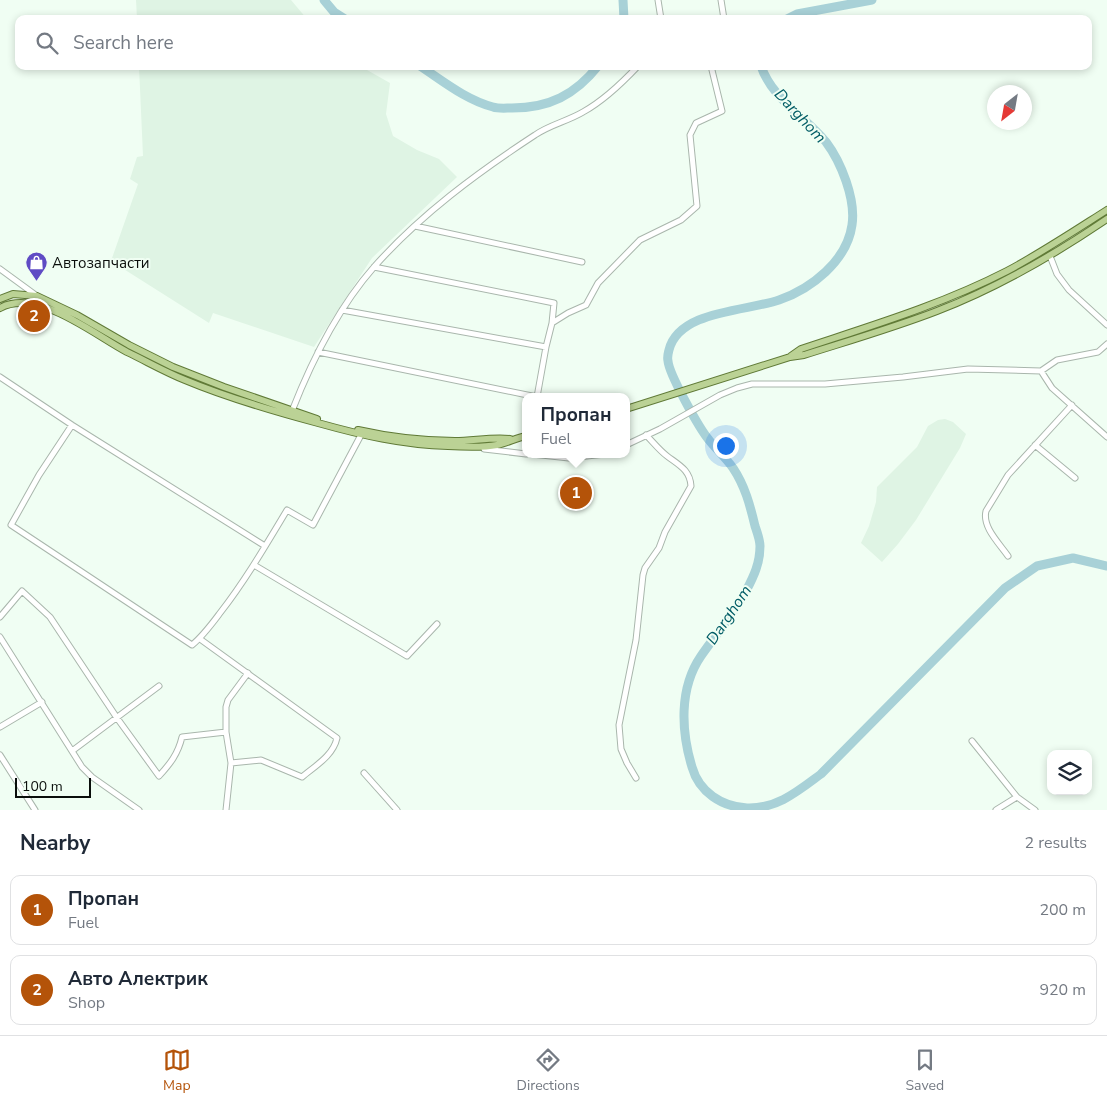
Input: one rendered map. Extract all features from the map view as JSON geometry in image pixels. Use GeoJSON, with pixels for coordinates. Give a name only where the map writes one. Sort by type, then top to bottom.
{"type":"FeatureCollection","features":[{"type":"Feature","properties":{"kind":"main road"},"geometry":{"type":"LineString","coordinates":[[790,357],[801,349],[888,320],[969,288],[1006,271],[1053,245],[1107,210]]}},
{"type":"Feature","properties":{"kind":"main road"},"geometry":{"type":"LineString","coordinates":[[630,408],[790,357],[804,355],[938,310],[992,287],[1050,256],[1107,219]]}},
{"type":"Feature","properties":{"kind":"main road"},"geometry":{"type":"LineString","coordinates":[[0,299],[13,294],[37,296],[129,345],[184,380],[260,408],[361,435],[427,446],[472,447],[498,445],[522,437]]}},
{"type":"Feature","properties":{"kind":"main road"},"geometry":{"type":"LineString","coordinates":[[0,308],[11,303],[25,302],[40,305],[54,310],[124,350],[172,371],[292,411],[360,430],[392,436],[444,441],[498,438],[511,440]]}},
{"type":"Feature","properties":{"kind":"street"},"geometry":{"type":"LineString","coordinates":[[658,0],[660,15]]}},
{"type":"Feature","properties":{"kind":"street"},"geometry":{"type":"LineString","coordinates":[[721,0],[723,15]]}},
{"type":"Feature","properties":{"kind":"street"},"geometry":{"type":"LineString","coordinates":[[292,411],[303,382],[342,310],[374,267],[437,204],[536,134],[584,112],[621,84],[634,70]]}},
{"type":"Feature","properties":{"kind":"street"},"geometry":{"type":"LineString","coordinates":[[552,323],[586,305],[598,283],[640,240],[681,220],[697,206],[690,135],[696,123],[722,111],[712,70]]}},
{"type":"Feature","properties":{"kind":"street"},"geometry":{"type":"LineString","coordinates":[[415,226],[582,262]]}},
{"type":"Feature","properties":{"kind":"street"},"geometry":{"type":"LineString","coordinates":[[1050,256],[1057,274],[1070,290],[1107,325]]}},
{"type":"Feature","properties":{"kind":"street"},"geometry":{"type":"LineString","coordinates":[[374,267],[554,303],[552,323],[538,393]]}},
{"type":"Feature","properties":{"kind":"street"},"geometry":{"type":"LineString","coordinates":[[0,269],[37,296]]}},
{"type":"Feature","properties":{"kind":"street"},"geometry":{"type":"LineString","coordinates":[[342,310],[546,347]]}},
{"type":"Feature","properties":{"kind":"street"},"geometry":{"type":"LineString","coordinates":[[630,443],[660,429],[720,395],[737,388],[763,383],[825,384],[904,377],[968,368],[1041,371],[1057,360],[1098,352],[1107,344]]}},
{"type":"Feature","properties":{"kind":"street"},"geometry":{"type":"LineString","coordinates":[[318,352],[522,394]]}},
{"type":"Feature","properties":{"kind":"street"},"geometry":{"type":"LineString","coordinates":[[1041,371],[1052,388],[1107,437]]}},
{"type":"Feature","properties":{"kind":"street"},"geometry":{"type":"LineString","coordinates":[[0,377],[72,425],[265,546]]}},
{"type":"Feature","properties":{"kind":"street"},"geometry":{"type":"LineString","coordinates":[[1008,556],[991,532],[985,517],[986,511],[1008,475],[1072,405]]}},
{"type":"Feature","properties":{"kind":"street"},"geometry":{"type":"LineString","coordinates":[[72,425],[39,474],[11,525],[192,645],[200,639],[230,601],[287,510],[313,525],[361,435]]}},
{"type":"Feature","properties":{"kind":"street"},"geometry":{"type":"LineString","coordinates":[[636,778],[621,749],[619,725],[636,640],[642,574],[659,548],[665,532],[691,486],[691,478],[686,471],[646,435]]}},
{"type":"Feature","properties":{"kind":"street"},"geometry":{"type":"LineString","coordinates":[[1035,445],[1075,478]]}},
{"type":"Feature","properties":{"kind":"street"},"geometry":{"type":"LineString","coordinates":[[472,447],[522,453]]}},
{"type":"Feature","properties":{"kind":"street"},"geometry":{"type":"LineString","coordinates":[[254,565],[407,656],[437,624]]}},
{"type":"Feature","properties":{"kind":"street"},"geometry":{"type":"LineString","coordinates":[[0,617],[22,591],[50,617],[117,718],[159,776],[179,750],[182,737],[226,732]]}},
{"type":"Feature","properties":{"kind":"street"},"geometry":{"type":"LineString","coordinates":[[0,637],[82,767],[92,777],[139,810]]}},
{"type":"Feature","properties":{"kind":"street"},"geometry":{"type":"LineString","coordinates":[[200,639],[337,738],[336,744],[326,758],[302,777],[261,760],[232,763]]}},
{"type":"Feature","properties":{"kind":"street"},"geometry":{"type":"LineString","coordinates":[[226,810],[232,763],[226,732],[226,707],[228,700],[248,673]]}},
{"type":"Feature","properties":{"kind":"street"},"geometry":{"type":"LineString","coordinates":[[72,751],[159,686]]}},
{"type":"Feature","properties":{"kind":"street"},"geometry":{"type":"LineString","coordinates":[[0,727],[42,702]]}},
{"type":"Feature","properties":{"kind":"street"},"geometry":{"type":"LineString","coordinates":[[972,741],[1017,797],[1035,810]]}},
{"type":"Feature","properties":{"kind":"street"},"geometry":{"type":"LineString","coordinates":[[0,755],[35,810]]}},
{"type":"Feature","properties":{"kind":"street"},"geometry":{"type":"LineString","coordinates":[[364,773],[397,810]]}},
{"type":"Feature","properties":{"kind":"street"},"geometry":{"type":"LineString","coordinates":[[996,810],[1017,797]]}},
{"type":"Feature","properties":{"kind":"shaded area"},"geometry":{"type":"Polygon","coordinates":[[[136,0],[291,0],[304,15],[137,15],[136,0]]]}},
{"type":"Feature","properties":{"kind":"shaded area"},"geometry":{"type":"Polygon","coordinates":[[[139,70],[367,70],[390,83],[386,114],[393,136],[417,150],[439,159],[457,177],[372,258],[314,347],[213,313],[209,323],[111,261],[138,184],[130,179],[137,157],[143,156],[139,70]]]}},
{"type":"Feature","properties":{"kind":"shaded area"},"geometry":{"type":"Polygon","coordinates":[[[945,419],[953,422],[966,434],[960,448],[916,520],[882,562],[861,543],[869,526],[876,502],[877,487],[917,447],[928,426],[938,420],[945,419]]]}},
{"type":"Feature","properties":{"kind":"waterway","name":"Darghоm"},"geometry":{"type":"LineString","coordinates":[[324,0],[339,15]]}},
{"type":"Feature","properties":{"kind":"waterway","name":"Darghоm"},"geometry":{"type":"LineString","coordinates":[[623,0],[624,15]]}},
{"type":"Feature","properties":{"kind":"waterway","name":"Darghоm"},"geometry":{"type":"LineString","coordinates":[[795,15],[872,0]]}},
{"type":"Feature","properties":{"kind":"waterway","name":"Darghоm"},"geometry":{"type":"LineString","coordinates":[[426,70],[473,100],[498,108],[538,106],[560,98],[580,85],[594,70]]}},
{"type":"Feature","properties":{"kind":"waterway","name":"Darghоm"},"geometry":{"type":"LineString","coordinates":[[763,70],[766,78],[781,98],[818,133],[832,150],[846,181],[853,215],[849,238],[843,250],[826,272],[815,281],[779,300],[716,314],[700,320],[686,327],[675,337],[669,350],[670,368],[685,401],[704,434],[730,464],[741,482],[760,544],[758,564],[749,585],[736,608],[701,656],[689,682],[684,710],[684,724],[688,753],[695,776],[700,784],[720,801],[738,807],[758,808],[787,798],[821,774],[1005,588],[1037,566],[1073,558],[1107,566]]}},
{"type":"Feature","properties":{"kind":"place","name":"Автозапчасти"},"geometry":{"type":"Point","coordinates":[36,282]}},
{"type":"Feature","properties":{"kind":"place","name":"Авто Алектрик"},"geometry":{"type":"Point","coordinates":[34,316]}},
{"type":"Feature","properties":{"kind":"place","name":"Пропан"},"geometry":{"type":"Point","coordinates":[576,493]}}]}
